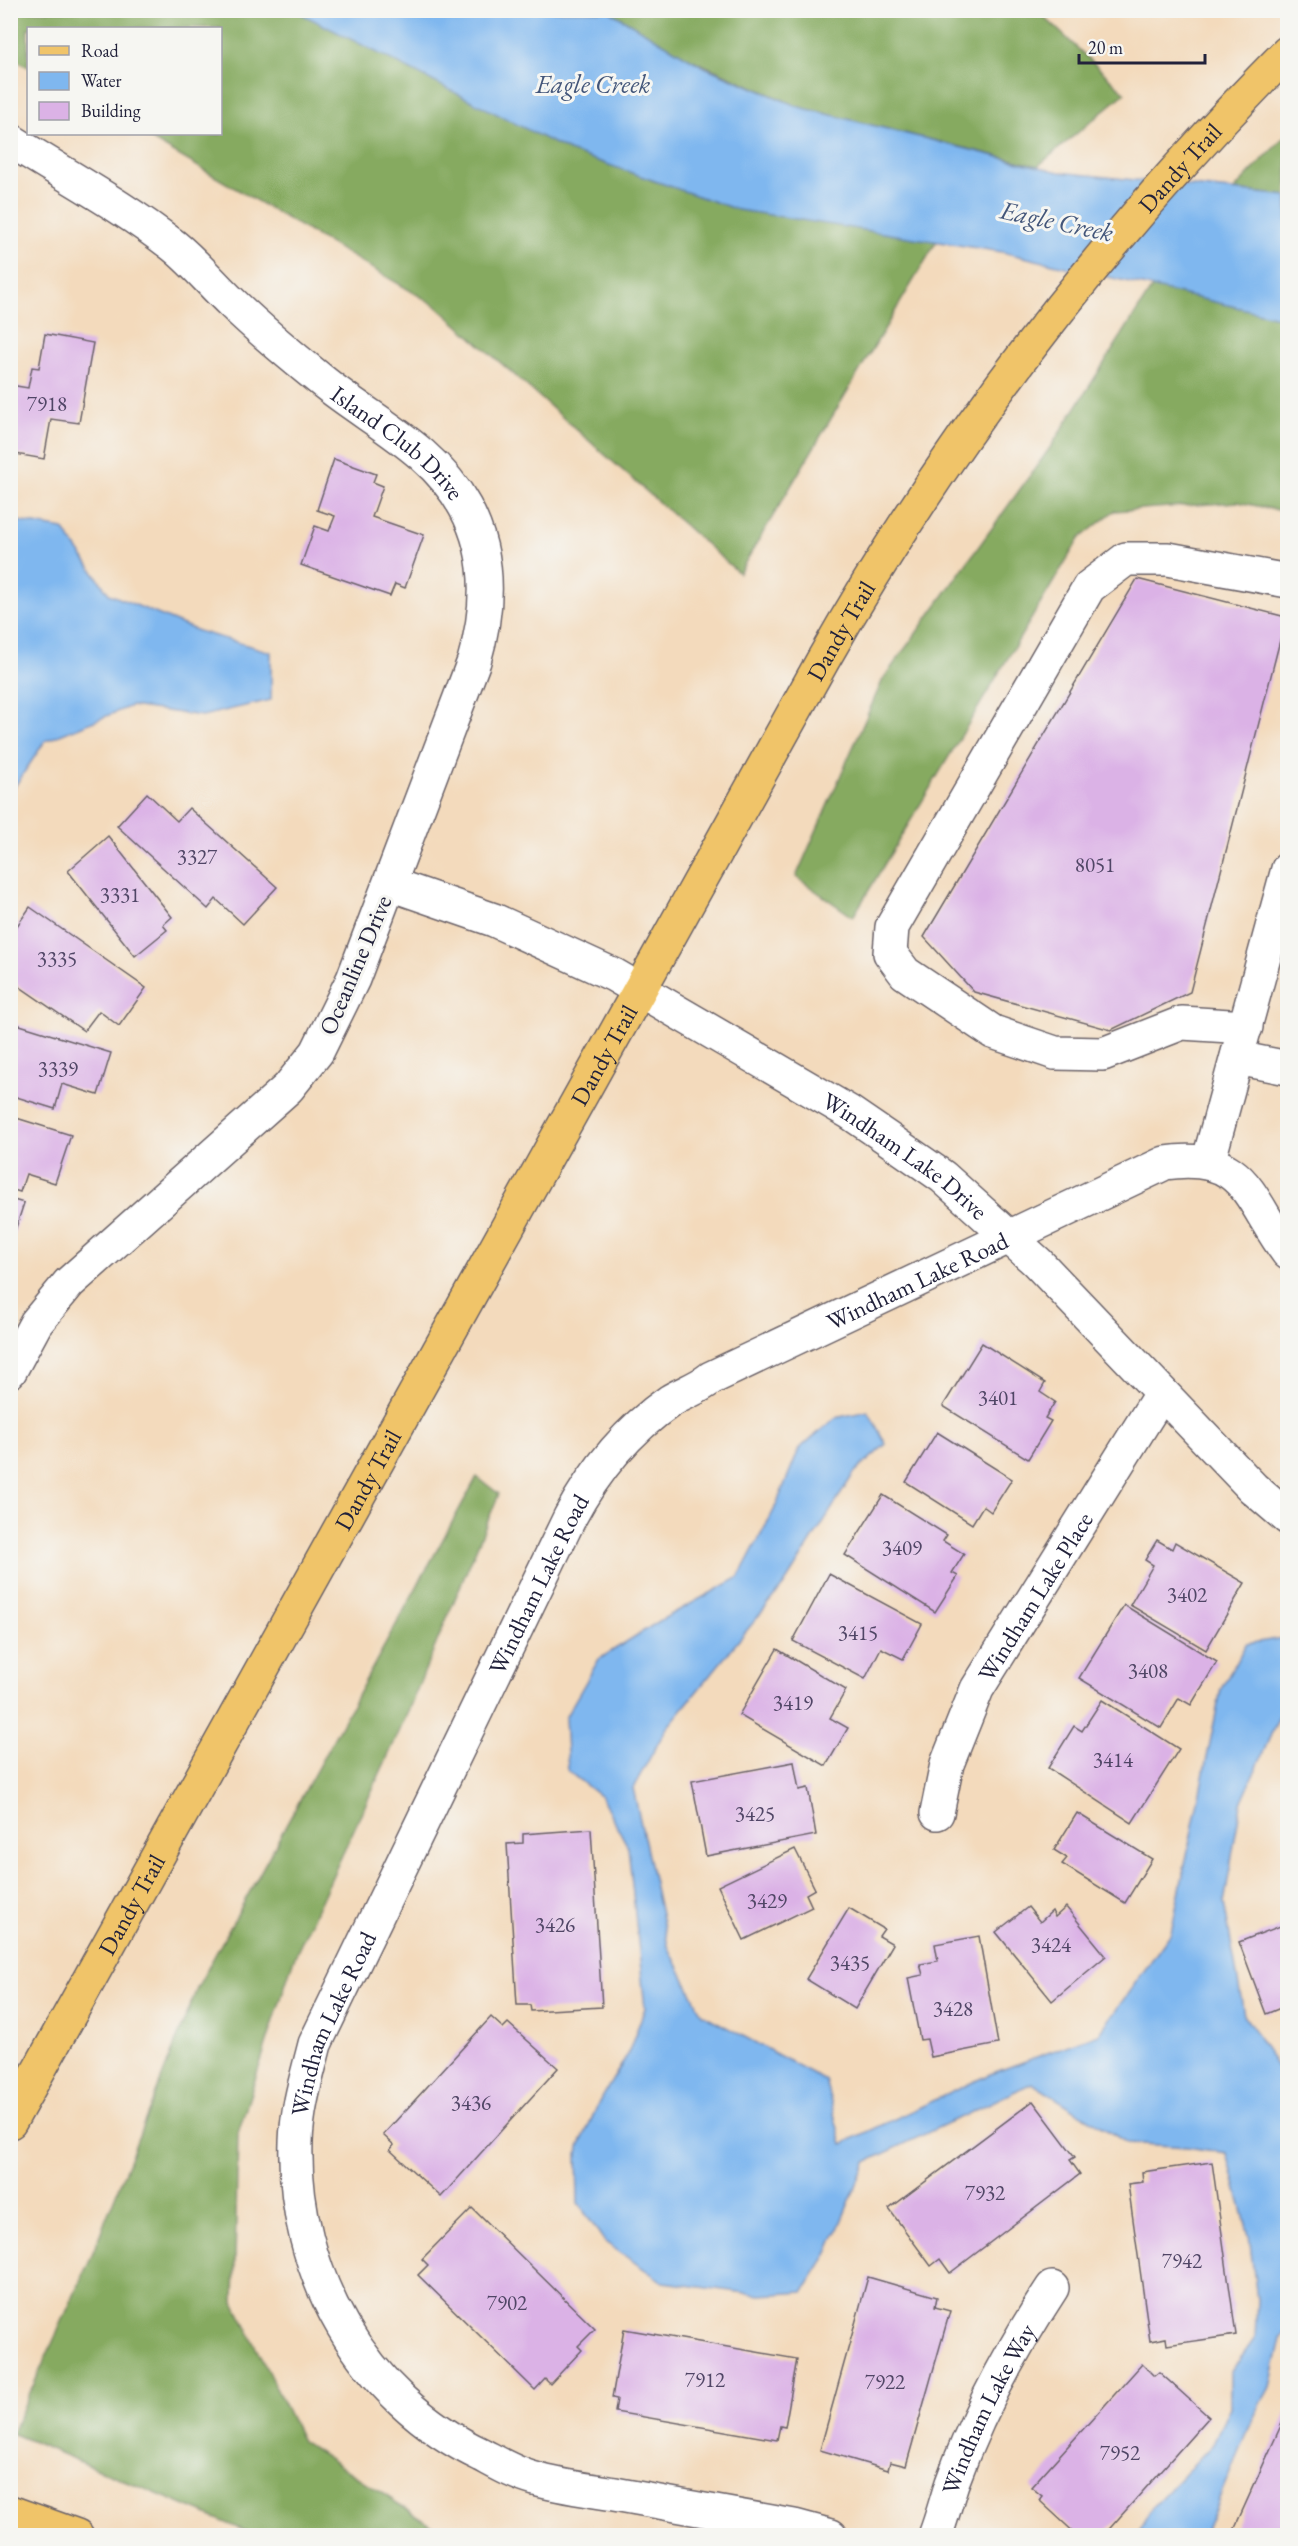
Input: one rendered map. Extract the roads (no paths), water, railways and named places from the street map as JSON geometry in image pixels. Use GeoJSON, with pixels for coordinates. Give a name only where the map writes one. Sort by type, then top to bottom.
{"type":"FeatureCollection","features":[{"type":"Feature","properties":{"kind":"main road","name":"Dandy Trail"},"geometry":{"type":"LineString","coordinates":[[10,2122],[852,608],[893,541],[1026,348],[1099,258],[1228,111],[1287,52]]}},
{"type":"Feature","properties":{"kind":"main road"},"geometry":{"type":"LineString","coordinates":[[10,2512],[77,2535]]}},
{"type":"Feature","properties":{"kind":"street","name":"Island Club Drive"},"geometry":{"type":"LineString","coordinates":[[10,140],[123,210],[175,247],[279,346],[332,389],[421,452],[441,471],[466,509],[479,543],[486,576],[486,612],[482,634],[390,884]]}},
{"type":"Feature","properties":{"kind":"street"},"geometry":{"type":"LineString","coordinates":[[1246,1027],[1182,1023],[1103,1053],[1055,1053],[993,1032],[905,973],[890,953],[892,927],[1089,587],[1126,559],[1168,559],[1287,581]]}},
{"type":"Feature","properties":{"kind":"street"},"geometry":{"type":"LineString","coordinates":[[1287,869],[1208,1163],[1231,1172],[1240,1180],[1287,1252]]}},
{"type":"Feature","properties":{"kind":"street","name":"Oceanline Drive"},"geometry":{"type":"LineString","coordinates":[[10,1371],[36,1323],[69,1283],[288,1088],[317,1052],[353,980],[390,884],[494,920],[594,965],[640,990]]}},
{"type":"Feature","properties":{"kind":"street","name":"Windham Lake Drive"},"geometry":{"type":"LineString","coordinates":[[640,990],[849,1112],[943,1177],[1010,1238],[1253,1488],[1287,1518]]}},
{"type":"Feature","properties":{"kind":"street"},"geometry":{"type":"LineString","coordinates":[[1237,1059],[1287,1068]]}},
{"type":"Feature","properties":{"kind":"street","name":"Windham Lake Road"},"geometry":{"type":"LineString","coordinates":[[831,2535],[795,2526],[536,2479],[465,2449],[417,2415],[376,2373],[352,2341],[342,2326],[317,2273],[299,2199],[296,2139],[301,2100],[315,2044],[584,1491],[641,1424],[672,1400],[711,1378],[1165,1163],[1188,1160],[1208,1163]]}},
{"type":"Feature","properties":{"kind":"street","name":"Windham Lake Place"},"geometry":{"type":"LineString","coordinates":[[937,1813],[947,1764],[977,1689],[1161,1394]]}},
{"type":"Feature","properties":{"kind":"street","name":"Windham Lake Way"},"geometry":{"type":"LineString","coordinates":[[935,2535],[952,2484],[996,2385],[1025,2329],[1052,2288]]}},
{"type":"Feature","properties":{"kind":"water","name":"Eagle Creek"},"geometry":{"type":"Polygon","coordinates":[[[296,11],[609,11],[702,66],[799,107],[1059,172],[1287,196],[1287,319],[1002,252],[738,210],[569,151],[296,11]]]}},
{"type":"Feature","properties":{"kind":"water"},"geometry":{"type":"Polygon","coordinates":[[[11,520],[63,529],[109,594],[198,631],[271,652],[271,700],[202,716],[131,706],[45,741],[11,792],[11,520]]]}},
{"type":"Feature","properties":{"kind":"water"},"geometry":{"type":"Polygon","coordinates":[[[868,1411],[886,1444],[854,1473],[784,1585],[666,1729],[633,1788],[668,1946],[702,2014],[825,2080],[842,2144],[990,2074],[1099,2034],[1171,1933],[1221,1689],[1246,1644],[1283,1638],[1287,1641],[1287,1698],[1241,1803],[1224,1903],[1244,2015],[1287,2082],[1287,2330],[1281,2338],[1270,2387],[1248,2428],[1204,2535],[1137,2535],[1153,2507],[1212,2445],[1230,2407],[1230,2373],[1255,2338],[1257,2299],[1249,2236],[1227,2153],[1187,2147],[1127,2143],[1032,2083],[866,2162],[828,2253],[803,2292],[761,2295],[663,2282],[605,2242],[578,2203],[577,2152],[599,2102],[628,2054],[645,2008],[628,1847],[601,1797],[568,1771],[565,1718],[599,1659],[661,1620],[738,1578],[774,1510],[799,1449],[835,1418],[868,1411]]]}}]}
